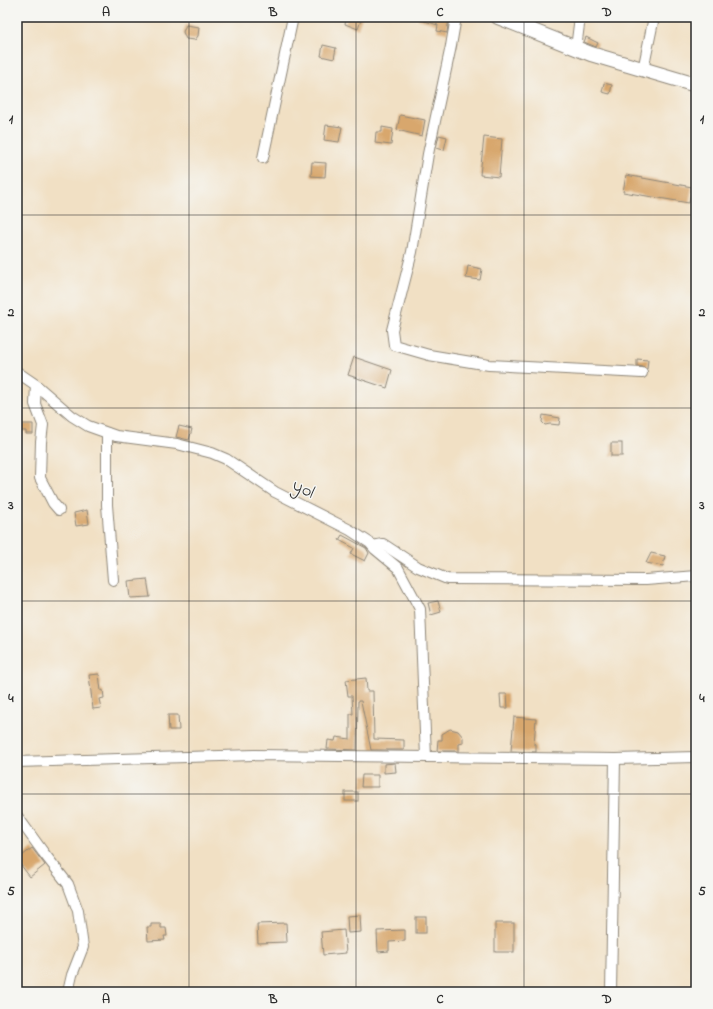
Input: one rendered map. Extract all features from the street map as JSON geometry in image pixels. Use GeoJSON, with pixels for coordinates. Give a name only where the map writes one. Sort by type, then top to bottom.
{"type":"FeatureCollection","features":[{"type":"Feature","properties":{"kind":"main road"},"geometry":{"type":"LineString","coordinates":[[498,17],[591,54],[696,85]]}},
{"type":"Feature","properties":{"kind":"street"},"geometry":{"type":"LineString","coordinates":[[263,158],[293,17]]}},
{"type":"Feature","properties":{"kind":"street"},"geometry":{"type":"LineString","coordinates":[[456,17],[428,154],[412,252],[392,330],[394,345],[429,355],[489,365],[642,373]]}},
{"type":"Feature","properties":{"kind":"street"},"geometry":{"type":"LineString","coordinates":[[576,48],[580,17]]}},
{"type":"Feature","properties":{"kind":"street"},"geometry":{"type":"LineString","coordinates":[[643,70],[654,17]]}},
{"type":"Feature","properties":{"kind":"street","name":"yol"},"geometry":{"type":"LineString","coordinates":[[17,372],[72,416],[88,426],[116,436],[177,444],[212,453],[226,460],[275,492],[350,530],[370,543],[398,568],[420,609],[426,757]]}},
{"type":"Feature","properties":{"kind":"street"},"geometry":{"type":"LineString","coordinates":[[36,386],[35,404],[43,425],[40,478],[59,510]]}},
{"type":"Feature","properties":{"kind":"street"},"geometry":{"type":"LineString","coordinates":[[106,433],[107,505],[113,580]]}},
{"type":"Feature","properties":{"kind":"street"},"geometry":{"type":"LineString","coordinates":[[373,546],[383,544],[418,567],[447,580],[646,580],[696,576]]}},
{"type":"Feature","properties":{"kind":"street"},"geometry":{"type":"LineString","coordinates":[[17,762],[254,754],[615,759],[696,757]]}},
{"type":"Feature","properties":{"kind":"street"},"geometry":{"type":"LineString","coordinates":[[611,992],[615,759]]}},
{"type":"Feature","properties":{"kind":"street"},"geometry":{"type":"LineString","coordinates":[[17,816],[42,852],[68,884],[78,911],[83,947],[72,974],[68,992]]}},
{"type":"Feature","properties":{"kind":"building"},"geometry":{"type":"Polygon","coordinates":[[[347,17],[362,17],[358,29],[345,24],[347,17]]]}},
{"type":"Feature","properties":{"kind":"building"},"geometry":{"type":"Polygon","coordinates":[[[418,17],[449,17],[447,33],[437,31],[438,25],[418,19],[418,17]]]}},
{"type":"Feature","properties":{"kind":"building"},"geometry":{"type":"Polygon","coordinates":[[[186,25],[199,27],[198,36],[195,40],[186,39],[183,32],[186,25]]]}},
{"type":"Feature","properties":{"kind":"building"},"geometry":{"type":"Polygon","coordinates":[[[586,37],[598,43],[596,47],[584,42],[586,37]]]}},
{"type":"Feature","properties":{"kind":"building"},"geometry":{"type":"Polygon","coordinates":[[[323,45],[336,48],[334,59],[321,56],[323,45]]]}},
{"type":"Feature","properties":{"kind":"building"},"geometry":{"type":"Polygon","coordinates":[[[604,83],[612,85],[610,94],[602,92],[604,83]]]}},
{"type":"Feature","properties":{"kind":"building"},"geometry":{"type":"Polygon","coordinates":[[[400,115],[425,120],[422,136],[397,130],[400,115]]]}},
{"type":"Feature","properties":{"kind":"building"},"geometry":{"type":"Polygon","coordinates":[[[326,125],[342,127],[339,142],[324,140],[326,125]]]}},
{"type":"Feature","properties":{"kind":"building"},"geometry":{"type":"Polygon","coordinates":[[[382,127],[393,129],[391,145],[375,143],[376,132],[382,132],[382,127]]]}},
{"type":"Feature","properties":{"kind":"building"},"geometry":{"type":"Polygon","coordinates":[[[439,135],[447,137],[444,150],[436,148],[439,135]]]}},
{"type":"Feature","properties":{"kind":"building"},"geometry":{"type":"Polygon","coordinates":[[[484,137],[502,139],[499,177],[480,175],[484,137]]]}},
{"type":"Feature","properties":{"kind":"building"},"geometry":{"type":"Polygon","coordinates":[[[312,162],[326,163],[325,177],[311,176],[312,162]]]}},
{"type":"Feature","properties":{"kind":"building"},"geometry":{"type":"Polygon","coordinates":[[[626,175],[692,187],[689,203],[623,192],[626,175]]]}},
{"type":"Feature","properties":{"kind":"building"},"geometry":{"type":"Polygon","coordinates":[[[468,266],[482,269],[480,280],[466,278],[468,266]]]}},
{"type":"Feature","properties":{"kind":"building"},"geometry":{"type":"Polygon","coordinates":[[[354,357],[392,370],[387,388],[348,375],[354,357]]]}},
{"type":"Feature","properties":{"kind":"building"},"geometry":{"type":"Polygon","coordinates":[[[637,359],[648,360],[647,369],[637,366],[637,359]]]}},
{"type":"Feature","properties":{"kind":"building"},"geometry":{"type":"Polygon","coordinates":[[[543,415],[560,418],[559,425],[545,425],[542,422],[543,415]]]}},
{"type":"Feature","properties":{"kind":"building"},"geometry":{"type":"Polygon","coordinates":[[[21,424],[33,424],[33,434],[26,434],[26,431],[21,431],[21,424]]]}},
{"type":"Feature","properties":{"kind":"building"},"geometry":{"type":"Polygon","coordinates":[[[179,426],[192,429],[189,440],[176,437],[179,426]]]}},
{"type":"Feature","properties":{"kind":"building"},"geometry":{"type":"Polygon","coordinates":[[[611,443],[622,443],[622,456],[611,456],[611,443]]]}},
{"type":"Feature","properties":{"kind":"building"},"geometry":{"type":"Polygon","coordinates":[[[87,510],[89,524],[76,526],[74,513],[87,510]]]}},
{"type":"Feature","properties":{"kind":"building"},"geometry":{"type":"Polygon","coordinates":[[[342,535],[366,548],[369,553],[365,561],[351,554],[354,548],[339,540],[342,535]]]}},
{"type":"Feature","properties":{"kind":"building"},"geometry":{"type":"Polygon","coordinates":[[[651,553],[665,556],[663,566],[646,563],[651,553]]]}},
{"type":"Feature","properties":{"kind":"building"},"geometry":{"type":"Polygon","coordinates":[[[147,579],[150,597],[130,598],[128,581],[147,579]]]}},
{"type":"Feature","properties":{"kind":"building"},"geometry":{"type":"Polygon","coordinates":[[[438,601],[441,612],[431,615],[428,603],[438,601]]]}},
{"type":"Feature","properties":{"kind":"building"},"geometry":{"type":"Polygon","coordinates":[[[99,674],[101,691],[103,690],[104,698],[99,699],[101,708],[93,709],[89,675],[99,674]]]}},
{"type":"Feature","properties":{"kind":"building"},"geometry":{"type":"Polygon","coordinates":[[[366,678],[367,691],[373,691],[374,739],[404,740],[404,750],[371,750],[361,701],[358,701],[357,750],[327,749],[328,740],[335,741],[336,737],[350,739],[350,714],[353,714],[352,696],[348,696],[346,680],[366,678]]]}},
{"type":"Feature","properties":{"kind":"building"},"geometry":{"type":"Polygon","coordinates":[[[500,694],[507,694],[508,708],[501,708],[500,694]]]}},
{"type":"Feature","properties":{"kind":"building"},"geometry":{"type":"Polygon","coordinates":[[[168,715],[178,715],[179,730],[169,730],[168,715]]]}},
{"type":"Feature","properties":{"kind":"building"},"geometry":{"type":"Polygon","coordinates":[[[514,717],[536,719],[534,744],[536,744],[536,752],[511,751],[514,717]]]}},
{"type":"Feature","properties":{"kind":"building"},"geometry":{"type":"Polygon","coordinates":[[[450,729],[458,731],[463,737],[463,743],[459,744],[459,751],[437,751],[438,740],[442,740],[442,734],[450,729]]]}},
{"type":"Feature","properties":{"kind":"building"},"geometry":{"type":"Polygon","coordinates":[[[395,763],[396,772],[384,773],[384,764],[395,763]]]}},
{"type":"Feature","properties":{"kind":"building"},"geometry":{"type":"Polygon","coordinates":[[[362,775],[378,775],[378,787],[361,787],[362,775]]]}},
{"type":"Feature","properties":{"kind":"building"},"geometry":{"type":"Polygon","coordinates":[[[345,792],[358,792],[358,801],[345,801],[345,792]]]}},
{"type":"Feature","properties":{"kind":"building"},"geometry":{"type":"Polygon","coordinates":[[[32,848],[45,865],[30,877],[17,860],[32,848]]]}},
{"type":"Feature","properties":{"kind":"building"},"geometry":{"type":"Polygon","coordinates":[[[360,915],[361,932],[348,933],[347,916],[360,915]]]}},
{"type":"Feature","properties":{"kind":"building"},"geometry":{"type":"Polygon","coordinates":[[[416,917],[426,917],[426,933],[416,933],[416,917]]]}},
{"type":"Feature","properties":{"kind":"building"},"geometry":{"type":"Polygon","coordinates":[[[286,923],[287,942],[258,943],[257,924],[286,923]]]}},
{"type":"Feature","properties":{"kind":"building"},"geometry":{"type":"Polygon","coordinates":[[[495,923],[514,923],[514,952],[495,952],[495,923]]]}},
{"type":"Feature","properties":{"kind":"building"},"geometry":{"type":"Polygon","coordinates":[[[151,924],[161,924],[161,928],[166,928],[167,936],[164,936],[165,940],[148,941],[147,927],[151,927],[151,924]]]}},
{"type":"Feature","properties":{"kind":"building"},"geometry":{"type":"Polygon","coordinates":[[[344,930],[346,953],[323,955],[321,932],[344,930]]]}},
{"type":"Feature","properties":{"kind":"building"},"geometry":{"type":"Polygon","coordinates":[[[405,930],[405,941],[389,942],[389,951],[378,952],[377,931],[405,930]]]}}]}
